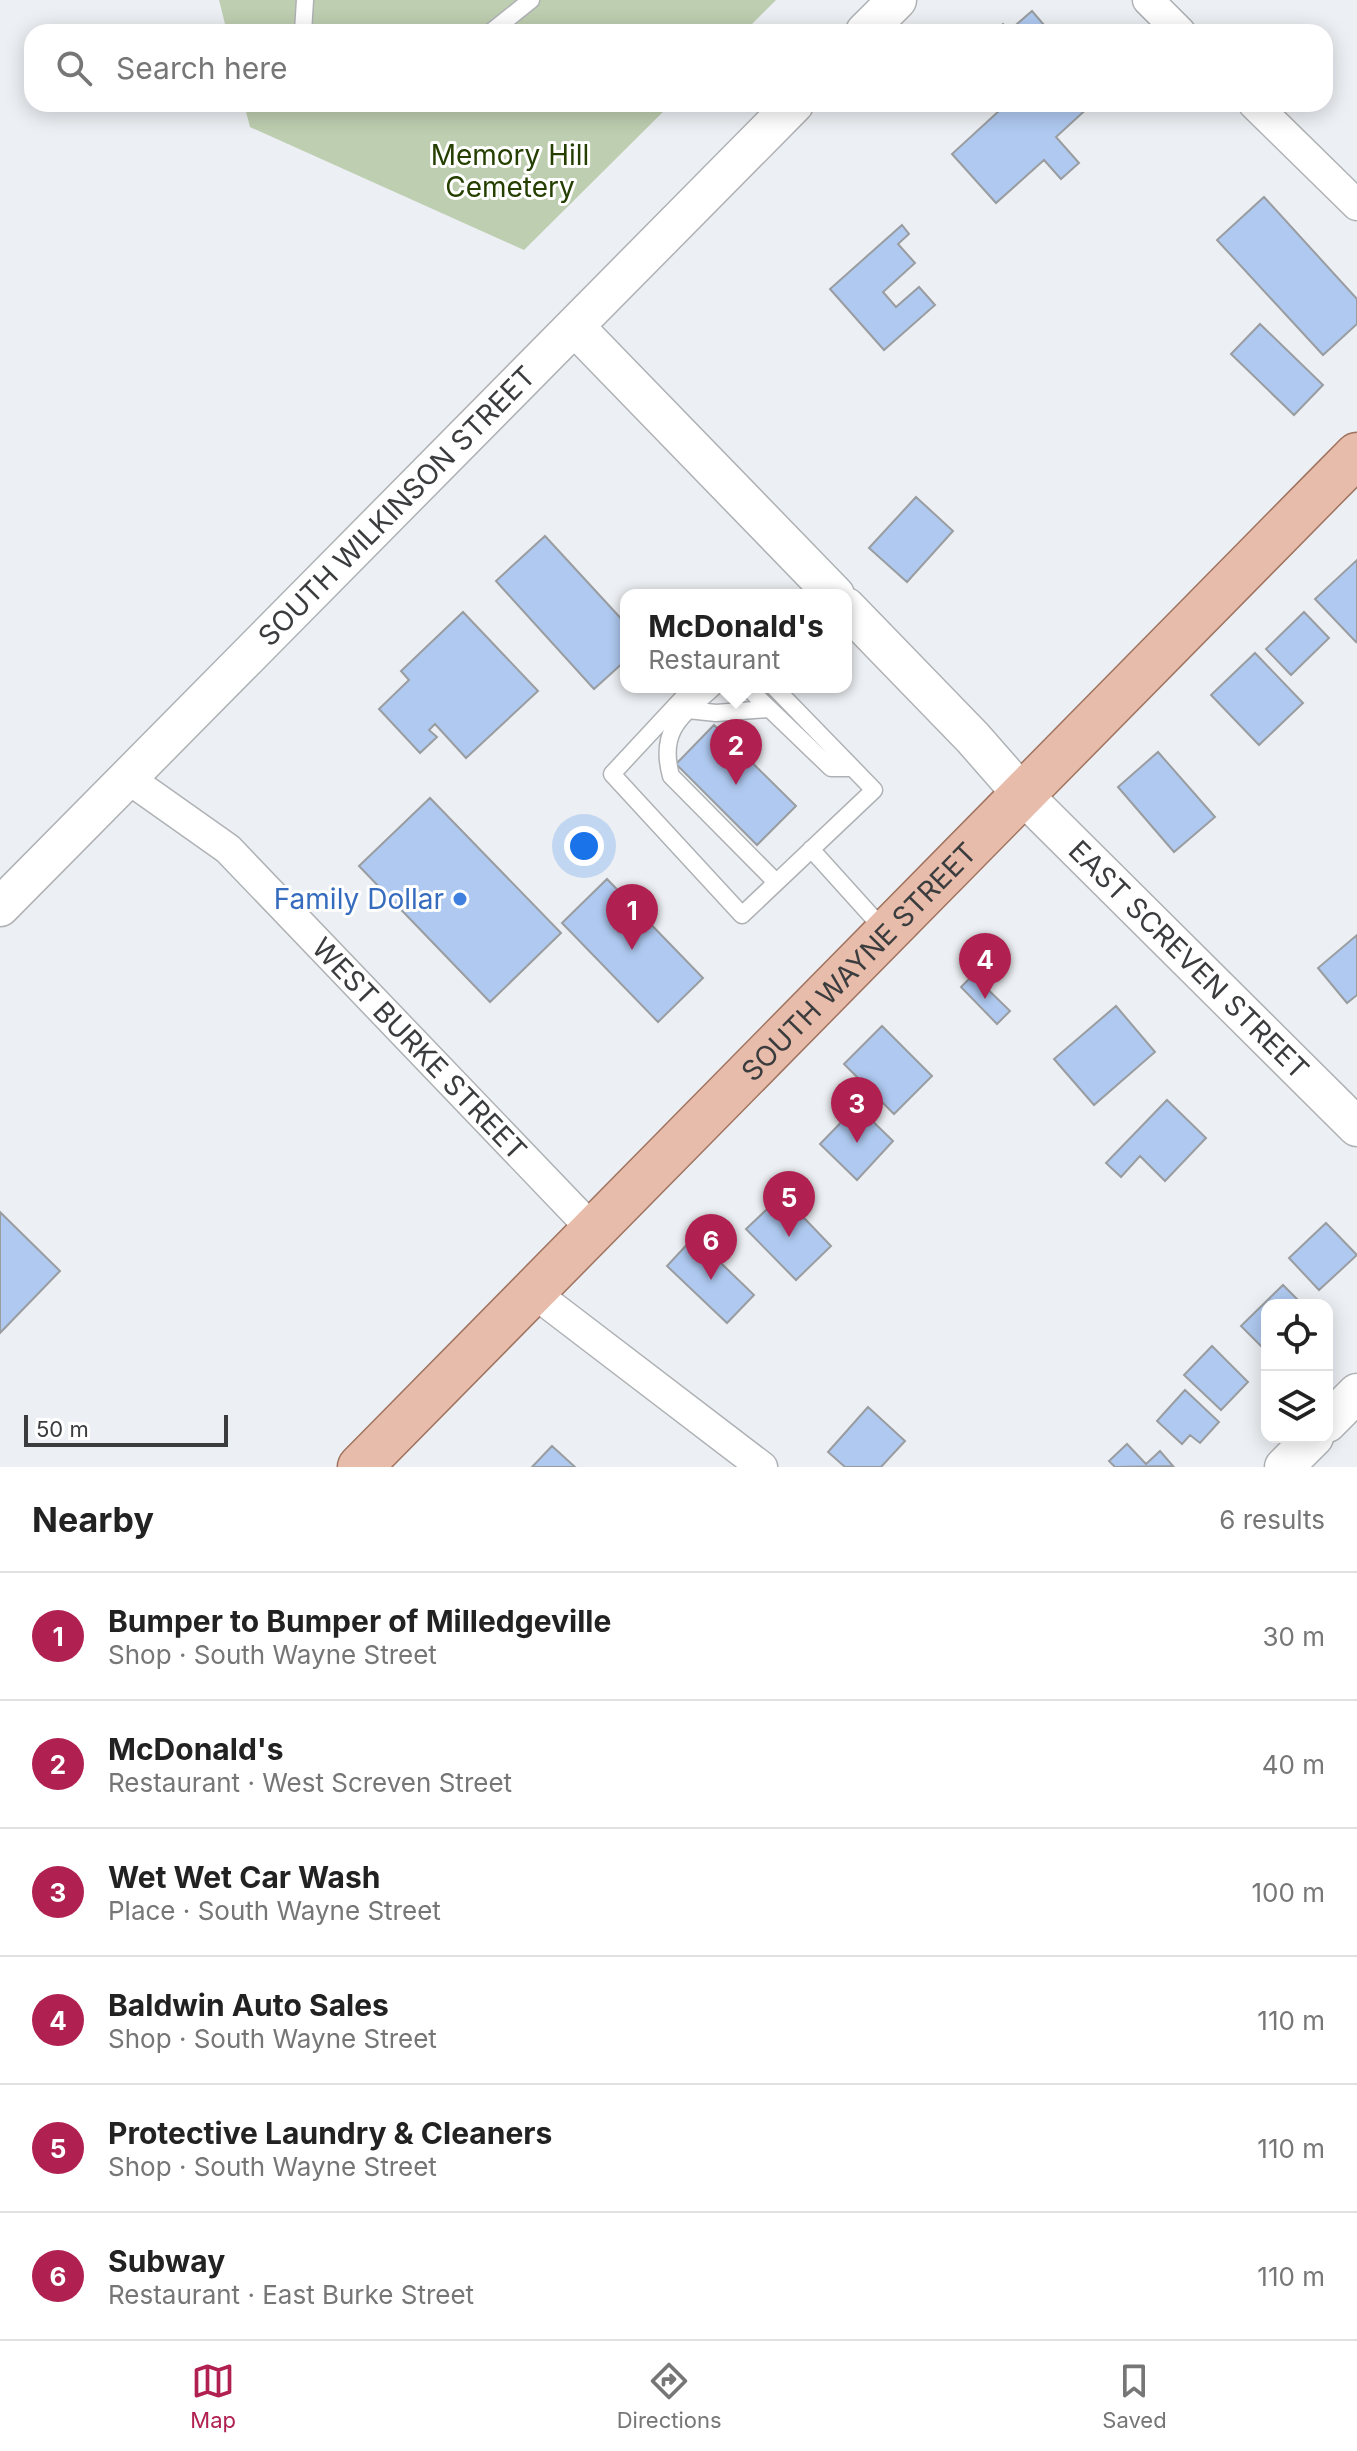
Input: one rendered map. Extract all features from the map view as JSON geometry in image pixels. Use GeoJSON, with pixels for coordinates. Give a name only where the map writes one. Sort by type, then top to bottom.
{"type":"FeatureCollection","features":[{"type":"Feature","properties":{"kind":"main road","name":"SOUTH WAYNE STREET"},"geometry":{"type":"LineString","coordinates":[[360,1467],[595,1232],[1357,455]]}},
{"type":"Feature","properties":{"kind":"street"},"geometry":{"type":"LineString","coordinates":[[873,24],[897,0]]}},
{"type":"Feature","properties":{"kind":"street"},"geometry":{"type":"LineString","coordinates":[[1148,0],[1172,24]]}},
{"type":"Feature","properties":{"kind":"street","name":"SOUTH WILKINSON STREET"},"geometry":{"type":"LineString","coordinates":[[0,907],[786,112]]}},
{"type":"Feature","properties":{"kind":"street"},"geometry":{"type":"LineString","coordinates":[[1262,112],[1357,205]]}},
{"type":"Feature","properties":{"kind":"street","name":"EAST SCREVEN STREET"},"geometry":{"type":"LineString","coordinates":[[575,327],[824,589]]}},
{"type":"Feature","properties":{"kind":"street","name":"EAST SCREVEN STREET"},"geometry":{"type":"LineString","coordinates":[[852,617],[973,738],[1022,794],[1357,1127]]}},
{"type":"Feature","properties":{"kind":"street","name":"WEST BURKE STREET"},"geometry":{"type":"LineString","coordinates":[[129,779],[228,849],[595,1232]]}},
{"type":"Feature","properties":{"kind":"street"},"geometry":{"type":"LineString","coordinates":[[533,1292],[762,1467]]}},
{"type":"Feature","properties":{"kind":"street"},"geometry":{"type":"LineString","coordinates":[[1333,1417],[1357,1393]]}},
{"type":"Feature","properties":{"kind":"street"},"geometry":{"type":"LineString","coordinates":[[1284,1467],[1308,1443]]}},
{"type":"Feature","properties":{"kind":"lane"},"geometry":{"type":"LineString","coordinates":[[304,24],[305,0]]}},
{"type":"Feature","properties":{"kind":"lane"},"geometry":{"type":"LineString","coordinates":[[501,24],[531,0]]}},
{"type":"Feature","properties":{"kind":"lane"},"geometry":{"type":"LineString","coordinates":[[687,693],[612,774],[742,915],[874,790],[780,693]]}},
{"type":"Feature","properties":{"kind":"lane"},"geometry":{"type":"LineString","coordinates":[[707,693],[669,733],[666,760],[671,776],[776,882]]}},
{"type":"Feature","properties":{"kind":"lane"},"geometry":{"type":"LineString","coordinates":[[753,693],[831,768],[852,768]]}},
{"type":"Feature","properties":{"kind":"lane"},"geometry":{"type":"LineString","coordinates":[[688,710],[716,713],[767,709]]}},
{"type":"Feature","properties":{"kind":"lane"},"geometry":{"type":"LineString","coordinates":[[811,849],[886,932]]}},
{"type":"Feature","properties":{"kind":"green space"},"geometry":{"type":"Polygon","coordinates":[[[219,0],[776,0],[752,24],[225,24],[219,0]]]}},
{"type":"Feature","properties":{"kind":"green space","name":"Memory Hill Cemetery"},"geometry":{"type":"Polygon","coordinates":[[[246,112],[663,112],[524,250],[250,127],[246,112]]]}},
{"type":"Feature","properties":{"kind":"building"},"geometry":{"type":"Polygon","coordinates":[[[1032,11],[1043,24],[1017,24],[1032,11]]]}},
{"type":"Feature","properties":{"kind":"building"},"geometry":{"type":"Polygon","coordinates":[[[998,112],[1083,112],[1056,137],[1079,163],[1061,179],[1044,160],[996,203],[952,154],[998,112]]]}},
{"type":"Feature","properties":{"kind":"building"},"geometry":{"type":"Polygon","coordinates":[[[1264,197],[1357,299],[1357,324],[1323,355],[1217,240],[1264,197]]]}},
{"type":"Feature","properties":{"kind":"building"},"geometry":{"type":"Polygon","coordinates":[[[902,225],[909,234],[898,244],[915,263],[883,292],[896,307],[919,287],[935,305],[884,350],[830,289],[902,225]]]}},
{"type":"Feature","properties":{"kind":"building"},"geometry":{"type":"Polygon","coordinates":[[[1260,324],[1323,385],[1294,415],[1231,354],[1260,324]]]}},
{"type":"Feature","properties":{"kind":"building"},"geometry":{"type":"Polygon","coordinates":[[[916,497],[953,531],[907,582],[869,548],[916,497]]]}},
{"type":"Feature","properties":{"kind":"building"},"geometry":{"type":"Polygon","coordinates":[[[545,536],[620,617],[620,665],[594,689],[496,581],[545,536]]]}},
{"type":"Feature","properties":{"kind":"building"},"geometry":{"type":"Polygon","coordinates":[[[1357,560],[1357,640],[1356,642],[1315,599],[1357,560]]]}},
{"type":"Feature","properties":{"kind":"building"},"geometry":{"type":"Polygon","coordinates":[[[463,612],[538,691],[466,758],[435,724],[429,730],[437,737],[420,753],[379,709],[409,680],[401,671],[463,612]]]}},
{"type":"Feature","properties":{"kind":"building"},"geometry":{"type":"Polygon","coordinates":[[[1304,612],[1329,638],[1291,675],[1266,649],[1304,612]]]}},
{"type":"Feature","properties":{"kind":"building"},"geometry":{"type":"Polygon","coordinates":[[[1255,653],[1303,703],[1259,745],[1211,695],[1255,653]]]}},
{"type":"Feature","properties":{"kind":"building"},"geometry":{"type":"Polygon","coordinates":[[[714,725],[796,806],[757,845],[676,764],[714,725]]]}},
{"type":"Feature","properties":{"kind":"building"},"geometry":{"type":"Polygon","coordinates":[[[1158,752],[1215,817],[1174,852],[1118,787],[1158,752]]]}},
{"type":"Feature","properties":{"kind":"building","name":"Family Dollar"},"geometry":{"type":"Polygon","coordinates":[[[430,798],[561,933],[490,1002],[359,866],[430,798]]]}},
{"type":"Feature","properties":{"kind":"building"},"geometry":{"type":"Polygon","coordinates":[[[607,879],[703,978],[658,1022],[562,923],[607,879]]]}},
{"type":"Feature","properties":{"kind":"building"},"geometry":{"type":"Polygon","coordinates":[[[1357,935],[1357,995],[1347,1003],[1318,968],[1357,935]]]}},
{"type":"Feature","properties":{"kind":"building"},"geometry":{"type":"Polygon","coordinates":[[[973,975],[1010,1011],[997,1024],[961,987],[973,975]]]}},
{"type":"Feature","properties":{"kind":"building"},"geometry":{"type":"Polygon","coordinates":[[[1116,1006],[1155,1052],[1094,1105],[1054,1059],[1116,1006]]]}},
{"type":"Feature","properties":{"kind":"building"},"geometry":{"type":"Polygon","coordinates":[[[882,1026],[932,1076],[894,1114],[844,1064],[882,1026]]]}},
{"type":"Feature","properties":{"kind":"building"},"geometry":{"type":"Polygon","coordinates":[[[1167,1100],[1206,1138],[1165,1181],[1140,1156],[1121,1177],[1106,1163],[1167,1100]]]}},
{"type":"Feature","properties":{"kind":"building"},"geometry":{"type":"Polygon","coordinates":[[[857,1106],[893,1141],[857,1180],[820,1144],[857,1106]]]}},
{"type":"Feature","properties":{"kind":"building"},"geometry":{"type":"Polygon","coordinates":[[[782,1195],[831,1246],[796,1280],[746,1229],[782,1195]]]}},
{"type":"Feature","properties":{"kind":"building"},"geometry":{"type":"Polygon","coordinates":[[[0,1212],[60,1271],[0,1333],[0,1212]]]}},
{"type":"Feature","properties":{"kind":"building"},"geometry":{"type":"Polygon","coordinates":[[[1326,1223],[1357,1255],[1319,1290],[1289,1258],[1326,1223]]]}},
{"type":"Feature","properties":{"kind":"building"},"geometry":{"type":"Polygon","coordinates":[[[694,1237],[754,1295],[727,1323],[667,1266],[694,1237]]]}},
{"type":"Feature","properties":{"kind":"building"},"geometry":{"type":"Polygon","coordinates":[[[1283,1285],[1297,1299],[1269,1299],[1283,1285]]]}},
{"type":"Feature","properties":{"kind":"building"},"geometry":{"type":"Polygon","coordinates":[[[1261,1306],[1261,1346],[1241,1326],[1261,1306]]]}},
{"type":"Feature","properties":{"kind":"building"},"geometry":{"type":"Polygon","coordinates":[[[1212,1346],[1248,1382],[1221,1410],[1184,1375],[1212,1346]]]}},
{"type":"Feature","properties":{"kind":"building"},"geometry":{"type":"Polygon","coordinates":[[[1185,1390],[1219,1422],[1200,1443],[1190,1435],[1182,1444],[1157,1421],[1185,1390]]]}},
{"type":"Feature","properties":{"kind":"building"},"geometry":{"type":"Polygon","coordinates":[[[868,1407],[905,1441],[881,1467],[845,1467],[828,1452],[868,1407]]]}},
{"type":"Feature","properties":{"kind":"building"},"geometry":{"type":"Polygon","coordinates":[[[1127,1444],[1146,1464],[1160,1451],[1173,1466],[1115,1467],[1109,1461],[1127,1444]]]}},
{"type":"Feature","properties":{"kind":"building"},"geometry":{"type":"Polygon","coordinates":[[[552,1446],[575,1467],[532,1467],[552,1446]]]}},
{"type":"Feature","properties":{"kind":"place","name":"McDonald's"},"geometry":{"type":"Point","coordinates":[736,785]}},
{"type":"Feature","properties":{"kind":"place","name":"Family Dollar"},"geometry":{"type":"Point","coordinates":[460,899]}},
{"type":"Feature","properties":{"kind":"place","name":"Bumper to Bumper of Milledgeville"},"geometry":{"type":"Point","coordinates":[632,950]}},
{"type":"Feature","properties":{"kind":"place","name":"Baldwin Auto Sales"},"geometry":{"type":"Point","coordinates":[985,999]}},
{"type":"Feature","properties":{"kind":"place","name":"Wet Wet Car Wash"},"geometry":{"type":"Point","coordinates":[857,1143]}},
{"type":"Feature","properties":{"kind":"place","name":"Protective Laundry & Cleaners"},"geometry":{"type":"Point","coordinates":[789,1237]}},
{"type":"Feature","properties":{"kind":"place","name":"Subway"},"geometry":{"type":"Point","coordinates":[711,1280]}}]}
